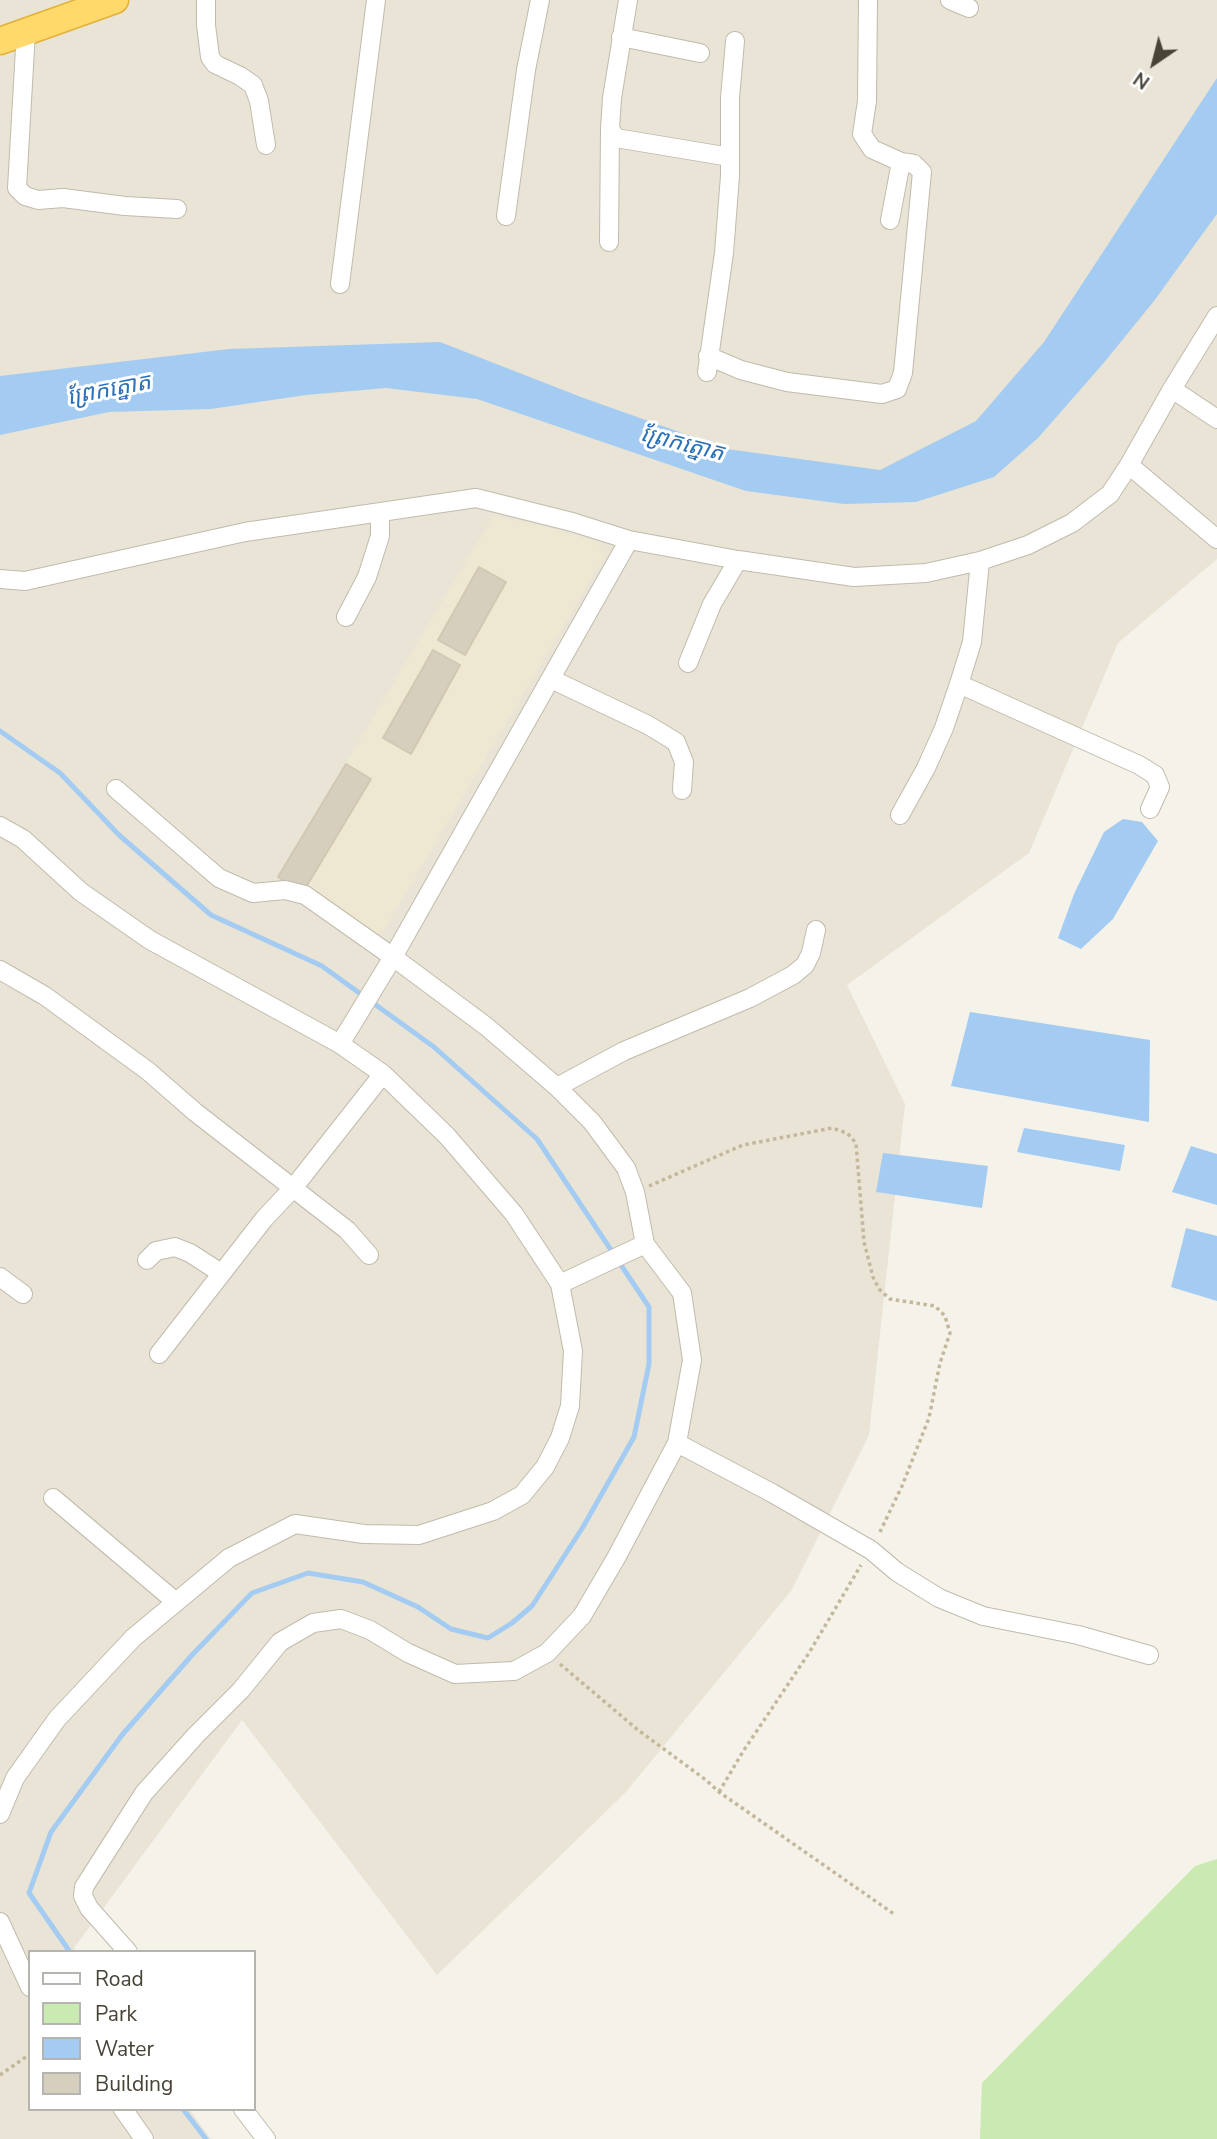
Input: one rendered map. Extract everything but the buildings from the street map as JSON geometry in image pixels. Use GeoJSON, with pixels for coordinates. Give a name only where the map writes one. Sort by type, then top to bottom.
{"type":"FeatureCollection","features":[{"type":"Feature","properties":{"kind":"highway"},"geometry":{"type":"LineString","coordinates":[[0,41],[115,0]]}},
{"type":"Feature","properties":{"kind":"street"},"geometry":{"type":"LineString","coordinates":[[206,0],[210,57],[215,64],[253,85],[259,101],[266,145]]}},
{"type":"Feature","properties":{"kind":"street"},"geometry":{"type":"LineString","coordinates":[[340,284],[376,0]]}},
{"type":"Feature","properties":{"kind":"street"},"geometry":{"type":"LineString","coordinates":[[506,216],[526,70],[540,0]]}},
{"type":"Feature","properties":{"kind":"street"},"geometry":{"type":"LineString","coordinates":[[609,242],[612,97],[628,0]]}},
{"type":"Feature","properties":{"kind":"street"},"geometry":{"type":"LineString","coordinates":[[735,41],[724,253],[708,364],[787,382],[882,394],[897,389],[903,373],[922,172],[914,164],[901,162],[872,149],[863,134],[867,101],[868,0]]}},
{"type":"Feature","properties":{"kind":"street"},"geometry":{"type":"LineString","coordinates":[[950,0],[969,8]]}},
{"type":"Feature","properties":{"kind":"street"},"geometry":{"type":"LineString","coordinates":[[26,32],[16,188],[25,196],[38,200],[63,198],[177,209]]}},
{"type":"Feature","properties":{"kind":"street"},"geometry":{"type":"LineString","coordinates":[[621,37],[700,53]]}},
{"type":"Feature","properties":{"kind":"street"},"geometry":{"type":"LineString","coordinates":[[610,129],[616,138],[730,157]]}},
{"type":"Feature","properties":{"kind":"street"},"geometry":{"type":"LineString","coordinates":[[890,220],[901,162]]}},
{"type":"Feature","properties":{"kind":"street"},"geometry":{"type":"LineString","coordinates":[[0,579],[25,580],[245,532],[476,498],[572,522],[629,540],[738,560],[854,577],[926,573],[980,561],[1028,545],[1072,523],[1110,494],[1216,321]]}},
{"type":"Feature","properties":{"kind":"street"},"geometry":{"type":"LineString","coordinates":[[1172,389],[1217,419]]}},
{"type":"Feature","properties":{"kind":"street"},"geometry":{"type":"LineString","coordinates":[[1129,465],[1217,539]]}},
{"type":"Feature","properties":{"kind":"street"},"geometry":{"type":"LineString","coordinates":[[346,617],[367,577],[380,536],[380,512]]}},
{"type":"Feature","properties":{"kind":"street"},"geometry":{"type":"LineString","coordinates":[[340,1044],[393,957],[629,540]]}},
{"type":"Feature","properties":{"kind":"street"},"geometry":{"type":"LineString","coordinates":[[688,663],[712,604],[738,560]]}},
{"type":"Feature","properties":{"kind":"street"},"geometry":{"type":"LineString","coordinates":[[900,815],[926,768],[944,728],[959,684],[972,642],[980,561]]}},
{"type":"Feature","properties":{"kind":"street"},"geometry":{"type":"LineString","coordinates":[[551,679],[648,725],[676,742],[684,762],[682,790]]}},
{"type":"Feature","properties":{"kind":"street"},"geometry":{"type":"LineString","coordinates":[[959,684],[1139,765],[1154,775],[1160,787],[1150,809]]}},
{"type":"Feature","properties":{"kind":"street"},"geometry":{"type":"LineString","coordinates":[[116,789],[219,878],[253,893],[285,890],[305,895],[487,1027],[557,1087],[592,1122],[626,1168],[635,1192],[645,1244],[682,1293],[691,1360],[677,1443],[582,1616],[547,1653],[514,1671],[455,1674],[408,1653],[370,1630],[341,1619],[313,1623],[280,1642],[241,1690],[144,1793],[83,1887],[83,1895],[89,1908],[126,1950]]}},
{"type":"Feature","properties":{"kind":"street"},"geometry":{"type":"LineString","coordinates":[[0,826],[23,839],[81,892],[150,940],[340,1044],[383,1074],[447,1136],[506,1205],[560,1284],[573,1351],[570,1406],[560,1438],[545,1467],[522,1495],[493,1511],[419,1535],[364,1534],[295,1524],[229,1558],[133,1638],[57,1719],[15,1778],[0,1814]]}},
{"type":"Feature","properties":{"kind":"street"},"geometry":{"type":"LineString","coordinates":[[557,1087],[624,1051],[750,998],[793,975],[805,965],[811,953],[816,930]]}},
{"type":"Feature","properties":{"kind":"street"},"geometry":{"type":"LineString","coordinates":[[0,970],[45,996],[148,1071],[195,1112],[347,1230],[369,1255]]}},
{"type":"Feature","properties":{"kind":"street"},"geometry":{"type":"LineString","coordinates":[[159,1354],[264,1219],[294,1187],[383,1074]]}},
{"type":"Feature","properties":{"kind":"street"},"geometry":{"type":"LineString","coordinates":[[560,1284],[645,1244]]}},
{"type":"Feature","properties":{"kind":"street"},"geometry":{"type":"LineString","coordinates":[[147,1260],[156,1251],[175,1247],[221,1273]]}},
{"type":"Feature","properties":{"kind":"street"},"geometry":{"type":"LineString","coordinates":[[0,1278],[23,1294]]}},
{"type":"Feature","properties":{"kind":"street"},"geometry":{"type":"LineString","coordinates":[[677,1443],[772,1493],[870,1550],[897,1572],[939,1598],[983,1616],[1078,1635],[1149,1655]]}},
{"type":"Feature","properties":{"kind":"street"},"geometry":{"type":"LineString","coordinates":[[53,1498],[176,1602]]}},
{"type":"Feature","properties":{"kind":"street"},"geometry":{"type":"LineString","coordinates":[[0,1922],[28,1983]]}},
{"type":"Feature","properties":{"kind":"street"},"geometry":{"type":"LineString","coordinates":[[124,2111],[144,2139]]}},
{"type":"Feature","properties":{"kind":"street"},"geometry":{"type":"LineString","coordinates":[[245,2111],[266,2139]]}},
{"type":"Feature","properties":{"kind":"path"},"geometry":{"type":"LineString","coordinates":[[635,1192],[743,1145],[832,1128],[847,1133],[856,1143],[864,1242],[879,1289],[890,1298],[935,1306],[945,1316],[950,1333],[940,1363],[929,1418],[902,1486],[870,1550],[809,1653],[719,1791]]}},
{"type":"Feature","properties":{"kind":"path"},"geometry":{"type":"LineString","coordinates":[[547,1653],[638,1730],[719,1791],[894,1914]]}},
{"type":"Feature","properties":{"kind":"path"},"geometry":{"type":"LineString","coordinates":[[0,2075],[28,2055]]}},
{"type":"Feature","properties":{"kind":"shaded area"},"geometry":{"type":"Polygon","coordinates":[[[0,0],[1217,0],[1217,559],[1118,643],[1029,853],[847,985],[905,1104],[869,1435],[791,1591],[625,1793],[437,1975],[242,1720],[75,1950],[28,1950],[28,2111],[190,2111],[211,2139],[0,2139],[0,0]]]}},
{"type":"Feature","properties":{"kind":"shaded area"},"geometry":{"type":"Polygon","coordinates":[[[493,516],[539,525],[598,542],[604,557],[383,932],[373,935],[278,877],[493,516]]]}},
{"type":"Feature","properties":{"kind":"green space"},"geometry":{"type":"Polygon","coordinates":[[[1217,1859],[1217,2139],[980,2139],[982,2083],[1195,1866],[1217,1859]]]}},
{"type":"Feature","properties":{"kind":"water","name":"ព្រែកត្នោត"},"geometry":{"type":"Polygon","coordinates":[[[1217,78],[1217,214],[1154,301],[1038,438],[994,477],[916,502],[844,504],[746,491],[477,399],[386,388],[306,395],[211,409],[109,412],[0,435],[0,376],[229,349],[440,342],[581,397],[727,449],[880,470],[976,421],[1044,342],[1217,78]]]}},
{"type":"Feature","properties":{"kind":"water"},"geometry":{"type":"Polygon","coordinates":[[[1123,819],[1142,822],[1158,841],[1113,919],[1081,949],[1058,938],[1074,894],[1104,832],[1123,819]]]}},
{"type":"Feature","properties":{"kind":"water"},"geometry":{"type":"Polygon","coordinates":[[[970,1012],[1150,1040],[1149,1122],[951,1086],[970,1012]]]}},
{"type":"Feature","properties":{"kind":"water"},"geometry":{"type":"Polygon","coordinates":[[[1024,1128],[1125,1145],[1120,1171],[1017,1152],[1024,1128]]]}},
{"type":"Feature","properties":{"kind":"water"},"geometry":{"type":"Polygon","coordinates":[[[1191,1146],[1217,1154],[1217,1205],[1172,1192],[1191,1146]]]}},
{"type":"Feature","properties":{"kind":"water"},"geometry":{"type":"Polygon","coordinates":[[[883,1153],[988,1166],[982,1208],[876,1192],[883,1153]]]}},
{"type":"Feature","properties":{"kind":"water"},"geometry":{"type":"Polygon","coordinates":[[[1186,1228],[1217,1236],[1217,1301],[1171,1287],[1186,1228]]]}},
{"type":"Feature","properties":{"kind":"waterway"},"geometry":{"type":"LineString","coordinates":[[0,731],[60,773],[119,835],[211,915],[322,966],[434,1047],[537,1139],[649,1307],[649,1364],[634,1437],[583,1527],[532,1606],[488,1638],[451,1629],[418,1607],[363,1582],[308,1573],[252,1593],[192,1655],[122,1735],[51,1832],[29,1893],[69,1950]]}},
{"type":"Feature","properties":{"kind":"waterway"},"geometry":{"type":"LineString","coordinates":[[185,2111],[206,2139]]}}]}
